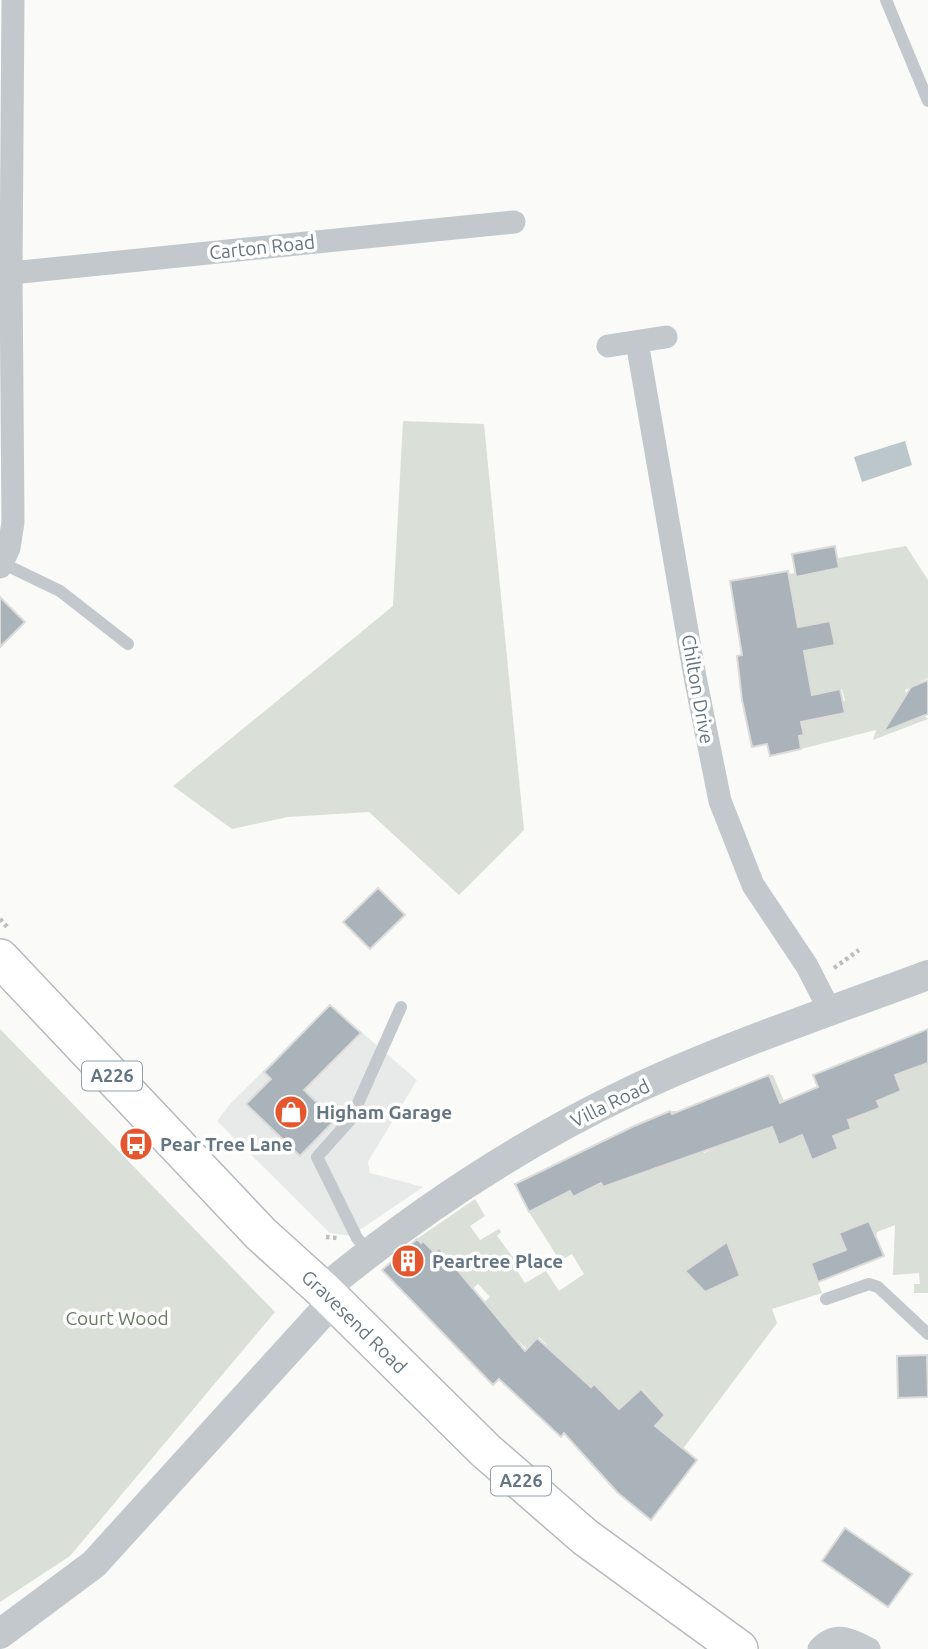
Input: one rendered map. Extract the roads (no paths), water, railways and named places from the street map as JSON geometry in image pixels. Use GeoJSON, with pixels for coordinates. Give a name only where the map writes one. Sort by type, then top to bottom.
{"type":"FeatureCollection","features":[{"type":"Feature","properties":{"kind":"main road","name":"Gravesend Road"},"geometry":{"type":"LineString","coordinates":[[0,958],[254,1227],[329,1295],[486,1451],[575,1528],[739,1649]]}},
{"type":"Feature","properties":{"kind":"street"},"geometry":{"type":"LineString","coordinates":[[1,565],[13,531],[6,47],[13,0]]}},
{"type":"Feature","properties":{"kind":"street","name":"Carton Road"},"geometry":{"type":"LineString","coordinates":[[10,273],[514,222]]}},
{"type":"Feature","properties":{"kind":"street"},"geometry":{"type":"LineString","coordinates":[[608,346],[666,337]]}},
{"type":"Feature","properties":{"kind":"street","name":"Chilton Drive"},"geometry":{"type":"LineString","coordinates":[[637,342],[695,677],[720,801],[753,885],[807,966],[830,1011]]}},
{"type":"Feature","properties":{"kind":"street","name":"Villa Road"},"geometry":{"type":"LineString","coordinates":[[329,1295],[362,1244],[433,1205],[574,1120],[634,1090],[830,1011],[928,975]]}},
{"type":"Feature","properties":{"kind":"street"},"geometry":{"type":"LineString","coordinates":[[0,1634],[94,1563],[329,1295]]}},
{"type":"Feature","properties":{"kind":"street"},"geometry":{"type":"LineString","coordinates":[[818,1649],[827,1640],[838,1637],[851,1639],[869,1649]]}},
{"type":"Feature","properties":{"kind":"lane"},"geometry":{"type":"LineString","coordinates":[[886,0],[928,101]]}},
{"type":"Feature","properties":{"kind":"lane"},"geometry":{"type":"LineString","coordinates":[[1,565],[60,591],[128,644]]}},
{"type":"Feature","properties":{"kind":"lane"},"geometry":{"type":"LineString","coordinates":[[362,1244],[317,1157],[351,1119],[401,1007]]}},
{"type":"Feature","properties":{"kind":"lane"},"geometry":{"type":"LineString","coordinates":[[826,1299],[869,1284],[878,1287],[928,1334]]}},
{"type":"Feature","properties":{"kind":"place","name":"Higham Garage"},"geometry":{"type":"Point","coordinates":[291,1112]}},
{"type":"Feature","properties":{"kind":"place","name":"Pear Tree Lane"},"geometry":{"type":"Point","coordinates":[136,1144]}},
{"type":"Feature","properties":{"kind":"place","name":"Peartree Place"},"geometry":{"type":"Point","coordinates":[408,1261]}},
{"type":"Feature","properties":{"kind":"park label","name":"Court Wood"},"geometry":{"type":"Point","coordinates":[117,1318]}}]}
